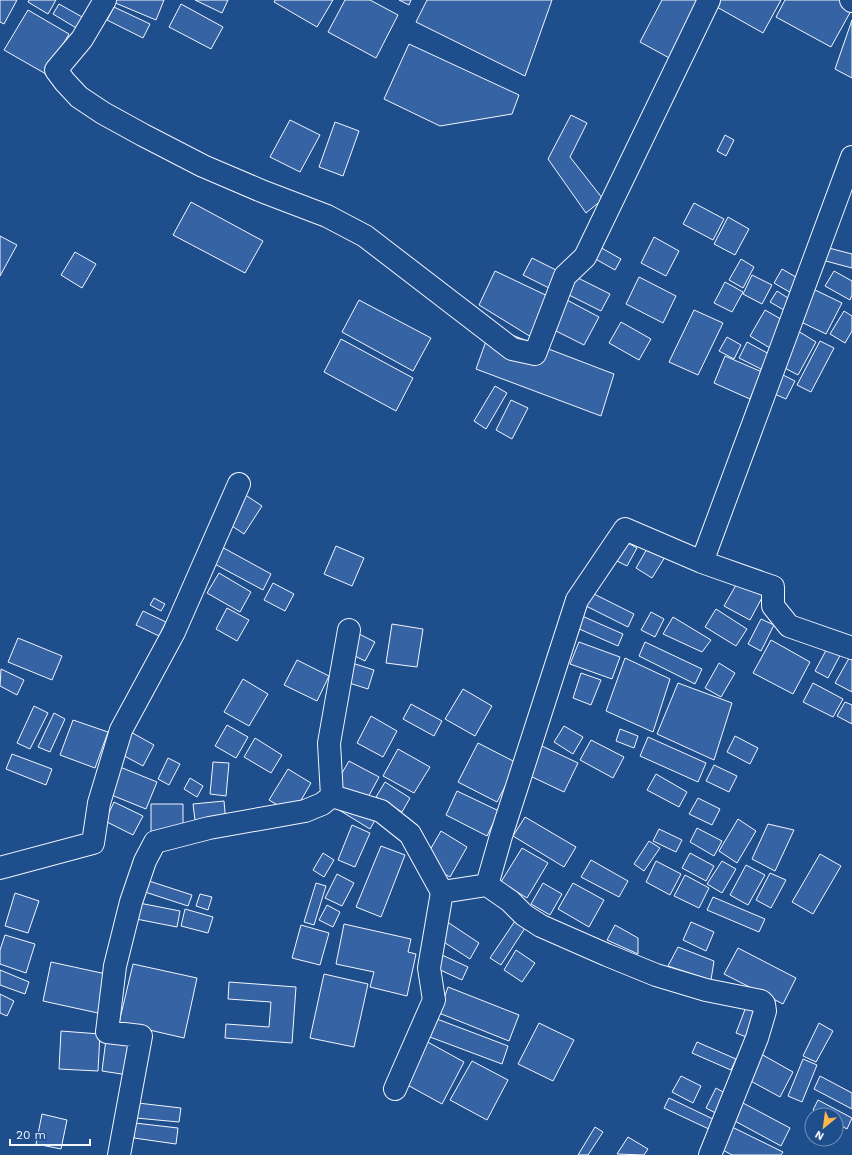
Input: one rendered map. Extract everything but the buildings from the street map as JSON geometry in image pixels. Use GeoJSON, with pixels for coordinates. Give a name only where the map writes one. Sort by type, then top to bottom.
{"type":"FeatureCollection","features":[{"type":"Feature","properties":{"kind":"street"},"geometry":{"type":"LineString","coordinates":[[104,0],[82,39],[56,70],[79,97],[110,117],[203,166],[264,192],[328,216],[365,236],[512,349],[535,354],[565,276],[585,257],[709,0]]}},
{"type":"Feature","properties":{"kind":"street"},"geometry":{"type":"LineString","coordinates":[[702,562],[852,157]]}},
{"type":"Feature","properties":{"kind":"street"},"geometry":{"type":"LineString","coordinates":[[0,868],[93,843],[99,803],[121,730],[174,632],[239,484]]}},
{"type":"Feature","properties":{"kind":"street"},"geometry":{"type":"LineString","coordinates":[[487,884],[503,828],[577,600],[625,529],[702,562],[773,587],[773,606],[789,626],[852,648]]}},
{"type":"Feature","properties":{"kind":"street"},"geometry":{"type":"LineString","coordinates":[[332,796],[329,743],[349,630]]}},
{"type":"Feature","properties":{"kind":"street"},"geometry":{"type":"LineString","coordinates":[[332,796],[381,811],[410,834],[442,892],[429,968],[434,1000],[395,1089]]}},
{"type":"Feature","properties":{"kind":"street"},"geometry":{"type":"LineString","coordinates":[[119,1155],[141,1036],[108,1032],[115,966],[131,902],[145,861],[155,842],[209,828],[305,811],[322,804],[332,796]]}},
{"type":"Feature","properties":{"kind":"street"},"geometry":{"type":"LineString","coordinates":[[442,892],[487,884],[510,901],[524,916],[541,926],[607,955],[656,975],[706,990],[761,1001],[764,1004],[766,1011],[757,1038],[710,1155]]}}]}
